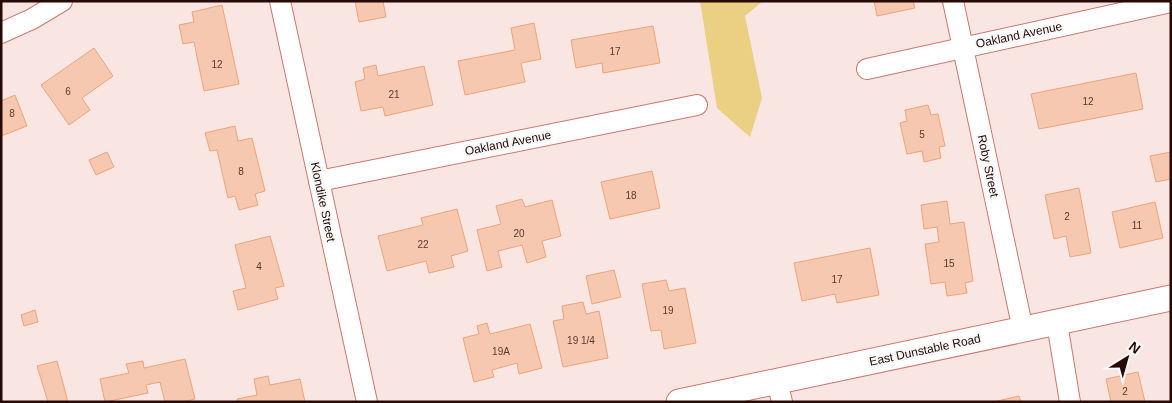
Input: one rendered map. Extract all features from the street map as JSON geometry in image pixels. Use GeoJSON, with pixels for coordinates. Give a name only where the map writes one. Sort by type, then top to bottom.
{"type":"FeatureCollection","features":[{"type":"Feature","properties":{"kind":"street"},"geometry":{"type":"LineString","coordinates":[[1,33],[32,19],[62,1]]}},
{"type":"Feature","properties":{"kind":"street","name":"Klondike Street"},"geometry":{"type":"LineString","coordinates":[[280,1],[366,402]]}},
{"type":"Feature","properties":{"kind":"street","name":"Roby Street"},"geometry":{"type":"LineString","coordinates":[[953,1],[1023,330]]}},
{"type":"Feature","properties":{"kind":"street","name":"Oakland Avenue"},"geometry":{"type":"LineString","coordinates":[[866,69],[1171,2]]}},
{"type":"Feature","properties":{"kind":"street","name":"Oakland Avenue"},"geometry":{"type":"LineString","coordinates":[[318,182],[697,105]]}},
{"type":"Feature","properties":{"kind":"street","name":"East Dunstable Road"},"geometry":{"type":"LineString","coordinates":[[679,402],[780,391],[1023,330],[1171,298]]}},
{"type":"Feature","properties":{"kind":"street"},"geometry":{"type":"LineString","coordinates":[[1057,323],[1070,402]]}},
{"type":"Feature","properties":{"kind":"shaded area"},"geometry":{"type":"Polygon","coordinates":[[[700,1],[763,1],[745,16],[762,98],[750,137],[717,108],[700,1]]]}},
{"type":"Feature","properties":{"kind":"building"},"geometry":{"type":"Polygon","coordinates":[[[355,1],[383,1],[386,17],[359,22],[355,1]]]}},
{"type":"Feature","properties":{"kind":"building"},"geometry":{"type":"Polygon","coordinates":[[[874,1],[913,1],[915,8],[877,16],[874,1]]]}},
{"type":"Feature","properties":{"kind":"building"},"geometry":{"type":"Polygon","coordinates":[[[222,5],[239,84],[204,91],[194,42],[183,44],[179,25],[194,22],[192,12],[222,5]]]}},
{"type":"Feature","properties":{"kind":"building"},"geometry":{"type":"Polygon","coordinates":[[[534,23],[541,59],[521,63],[525,82],[465,95],[458,61],[515,50],[511,28],[534,23]]]}},
{"type":"Feature","properties":{"kind":"building"},"geometry":{"type":"Polygon","coordinates":[[[653,26],[660,63],[603,73],[602,63],[576,68],[571,40],[653,26]]]}},
{"type":"Feature","properties":{"kind":"building"},"geometry":{"type":"Polygon","coordinates":[[[94,48],[113,76],[82,98],[90,110],[69,125],[41,85],[94,48]]]}},
{"type":"Feature","properties":{"kind":"building"},"geometry":{"type":"Polygon","coordinates":[[[376,65],[378,76],[424,66],[433,105],[385,116],[383,107],[361,111],[355,82],[365,79],[363,68],[376,65]]]}},
{"type":"Feature","properties":{"kind":"building"},"geometry":{"type":"Polygon","coordinates":[[[1136,73],[1143,109],[1039,129],[1031,94],[1136,73]]]}},
{"type":"Feature","properties":{"kind":"building"},"geometry":{"type":"Polygon","coordinates":[[[15,95],[27,126],[1,136],[1,101],[15,95]]]}},
{"type":"Feature","properties":{"kind":"building"},"geometry":{"type":"Polygon","coordinates":[[[928,105],[931,115],[938,114],[945,146],[939,147],[941,158],[924,162],[922,151],[907,154],[900,123],[907,121],[905,110],[928,105]]]}},
{"type":"Feature","properties":{"kind":"building"},"geometry":{"type":"Polygon","coordinates":[[[235,126],[238,141],[252,138],[265,191],[255,194],[258,205],[239,210],[235,196],[228,198],[217,150],[210,151],[205,133],[235,126]]]}},
{"type":"Feature","properties":{"kind":"building"},"geometry":{"type":"Polygon","coordinates":[[[107,152],[114,167],[96,175],[89,160],[107,152]]]}},
{"type":"Feature","properties":{"kind":"building"},"geometry":{"type":"Polygon","coordinates":[[[1171,152],[1171,179],[1156,182],[1150,156],[1171,152]]]}},
{"type":"Feature","properties":{"kind":"building"},"geometry":{"type":"Polygon","coordinates":[[[652,171],[660,208],[610,219],[601,182],[652,171]]]}},
{"type":"Feature","properties":{"kind":"building"},"geometry":{"type":"Polygon","coordinates":[[[1079,188],[1091,253],[1070,257],[1066,236],[1054,239],[1045,195],[1079,188]]]}},
{"type":"Feature","properties":{"kind":"building"},"geometry":{"type":"Polygon","coordinates":[[[522,199],[525,207],[552,200],[561,236],[542,241],[546,257],[527,263],[522,245],[498,251],[502,267],[487,271],[477,230],[501,224],[496,206],[522,199]]]}},
{"type":"Feature","properties":{"kind":"building"},"geometry":{"type":"Polygon","coordinates":[[[947,201],[950,224],[964,222],[973,281],[965,283],[967,293],[947,296],[945,282],[931,284],[925,244],[939,242],[937,227],[924,229],[921,205],[947,201]]]}},
{"type":"Feature","properties":{"kind":"building"},"geometry":{"type":"Polygon","coordinates":[[[1155,202],[1163,238],[1120,248],[1112,212],[1155,202]]]}},
{"type":"Feature","properties":{"kind":"building"},"geometry":{"type":"Polygon","coordinates":[[[457,209],[468,251],[451,256],[454,267],[429,273],[426,261],[387,271],[378,236],[423,225],[421,218],[457,209]]]}},
{"type":"Feature","properties":{"kind":"building"},"geometry":{"type":"Polygon","coordinates":[[[270,236],[284,286],[275,288],[278,299],[238,310],[233,291],[246,288],[235,245],[270,236]]]}},
{"type":"Feature","properties":{"kind":"building"},"geometry":{"type":"Polygon","coordinates":[[[870,248],[879,295],[837,303],[835,294],[802,301],[794,263],[870,248]]]}},
{"type":"Feature","properties":{"kind":"building"},"geometry":{"type":"Polygon","coordinates":[[[614,270],[621,297],[592,304],[586,276],[614,270]]]}},
{"type":"Feature","properties":{"kind":"building"},"geometry":{"type":"Polygon","coordinates":[[[666,280],[669,291],[685,288],[696,343],[664,349],[661,330],[651,331],[642,284],[666,280]]]}},
{"type":"Feature","properties":{"kind":"building"},"geometry":{"type":"Polygon","coordinates":[[[583,302],[586,314],[599,311],[608,358],[563,367],[553,321],[564,319],[562,306],[583,302]]]}},
{"type":"Feature","properties":{"kind":"building"},"geometry":{"type":"Polygon","coordinates":[[[35,310],[38,322],[24,326],[21,315],[35,310]]]}},
{"type":"Feature","properties":{"kind":"building"},"geometry":{"type":"Polygon","coordinates":[[[487,323],[490,334],[530,324],[542,368],[519,374],[517,363],[492,370],[494,377],[474,382],[463,338],[479,334],[477,326],[487,323]]]}},
{"type":"Feature","properties":{"kind":"building"},"geometry":{"type":"Polygon","coordinates":[[[185,359],[195,399],[183,402],[165,402],[160,382],[146,385],[148,393],[105,402],[100,379],[129,373],[126,364],[143,361],[144,368],[185,359]]]}},
{"type":"Feature","properties":{"kind":"building"},"geometry":{"type":"Polygon","coordinates":[[[57,361],[68,402],[48,402],[37,366],[57,361]]]}},
{"type":"Feature","properties":{"kind":"building"},"geometry":{"type":"Polygon","coordinates":[[[1138,372],[1145,402],[1111,402],[1106,379],[1138,372]]]}},
{"type":"Feature","properties":{"kind":"building"},"geometry":{"type":"Polygon","coordinates":[[[268,376],[270,385],[300,379],[305,402],[238,402],[237,399],[257,395],[254,379],[268,376]]]}},
{"type":"Feature","properties":{"kind":"building"},"geometry":{"type":"Polygon","coordinates":[[[1019,396],[1021,402],[993,402],[1019,396]]]}}]}
